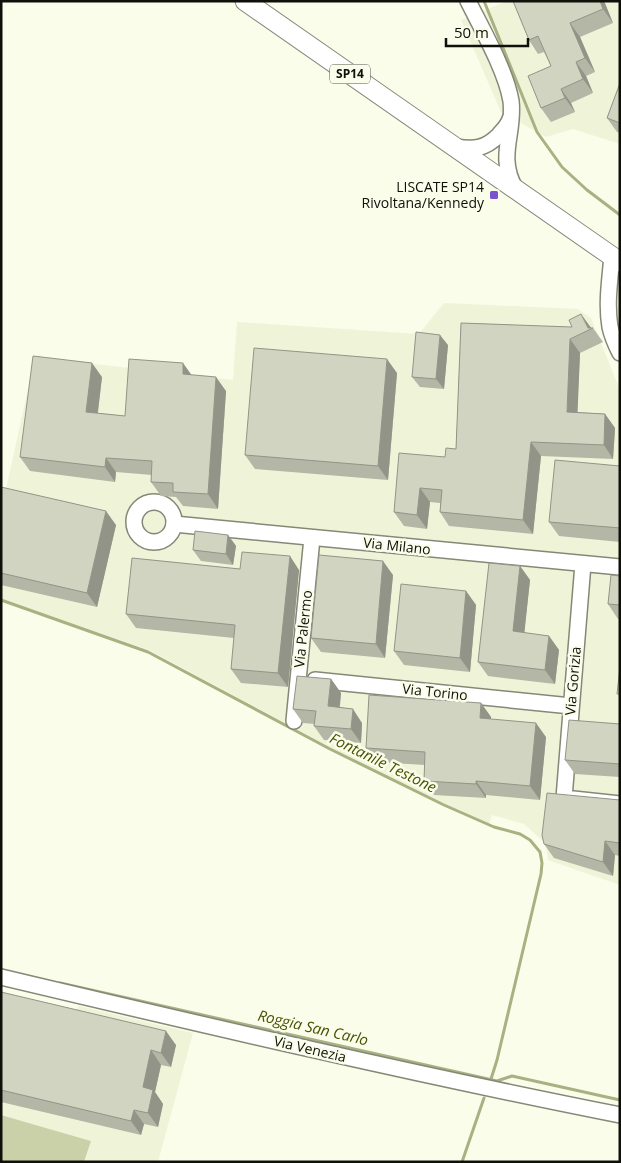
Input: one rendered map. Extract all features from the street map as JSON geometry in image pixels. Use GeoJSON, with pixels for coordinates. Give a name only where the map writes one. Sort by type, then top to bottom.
{"type":"FeatureCollection","features":[{"type":"Feature","properties":{"kind":"main road","name":"SP14"},"geometry":{"type":"LineString","coordinates":[[245,1],[616,259]]}},
{"type":"Feature","properties":{"kind":"street"},"geometry":{"type":"LineString","coordinates":[[468,1],[504,78],[511,102],[506,165],[509,178],[515,188]]}},
{"type":"Feature","properties":{"kind":"street"},"geometry":{"type":"LineString","coordinates":[[456,147],[475,149],[488,145],[505,128],[511,118]]}},
{"type":"Feature","properties":{"kind":"street"},"geometry":{"type":"LineString","coordinates":[[616,259],[608,305],[612,334],[620,353]]}},
{"type":"Feature","properties":{"kind":"street"},"geometry":{"type":"LineString","coordinates":[[609,320],[620,297]]}},
{"type":"Feature","properties":{"kind":"street","name":"Via Milano"},"geometry":{"type":"LineString","coordinates":[[174,524],[620,567]]}},
{"type":"Feature","properties":{"kind":"street","name":"Via Palermo"},"geometry":{"type":"LineString","coordinates":[[294,721],[312,538]]}},
{"type":"Feature","properties":{"kind":"street","name":"Via Gorizia"},"geometry":{"type":"LineString","coordinates":[[583,564],[574,715],[564,798],[620,804]]}},
{"type":"Feature","properties":{"kind":"street","name":"Via Torino"},"geometry":{"type":"LineString","coordinates":[[298,678],[574,715]]}},
{"type":"Feature","properties":{"kind":"street","name":"Via Venezia"},"geometry":{"type":"LineString","coordinates":[[1,977],[248,1035],[487,1088],[620,1115]]}},
{"type":"Feature","properties":{"kind":"shaded area"},"geometry":{"type":"Polygon","coordinates":[[[507,1],[620,1],[620,144],[573,129],[546,137],[501,112],[461,20],[507,1]]]}},
{"type":"Feature","properties":{"kind":"shaded area"},"geometry":{"type":"Polygon","coordinates":[[[444,303],[578,309],[591,318],[620,390],[620,885],[548,860],[546,844],[524,824],[492,815],[489,825],[358,762],[149,650],[1,599],[1,512],[35,357],[233,380],[237,322],[419,334],[444,303]]]}},
{"type":"Feature","properties":{"kind":"shaded area"},"geometry":{"type":"Polygon","coordinates":[[[1,994],[74,1013],[79,1006],[193,1033],[158,1162],[84,1162],[91,1141],[1,1115],[1,994]]]}},
{"type":"Feature","properties":{"kind":"shaded area"},"geometry":{"type":"Polygon","coordinates":[[[1,1115],[91,1141],[84,1162],[1,1162],[1,1115]]]}},
{"type":"Feature","properties":{"kind":"building"},"geometry":{"type":"Polygon","coordinates":[[[513,1],[600,1],[603,9],[570,23],[585,58],[576,62],[583,79],[561,89],[565,98],[541,108],[528,76],[551,66],[538,36],[529,40],[513,1]]]}},
{"type":"Feature","properties":{"kind":"building"},"geometry":{"type":"Polygon","coordinates":[[[620,83],[620,123],[607,118],[620,83]]]}},
{"type":"Feature","properties":{"kind":"building"},"geometry":{"type":"Polygon","coordinates":[[[581,314],[588,328],[593,328],[570,339],[567,412],[605,414],[604,445],[531,442],[523,520],[440,512],[442,490],[420,488],[417,515],[394,512],[399,453],[445,457],[446,448],[456,449],[461,323],[572,327],[569,320],[581,314]]]}},
{"type":"Feature","properties":{"kind":"building"},"geometry":{"type":"Polygon","coordinates":[[[416,332],[440,335],[436,379],[412,377],[416,332]]]}},
{"type":"Feature","properties":{"kind":"building"},"geometry":{"type":"Polygon","coordinates":[[[254,348],[387,359],[378,466],[245,455],[254,348]]]}},
{"type":"Feature","properties":{"kind":"building"},"geometry":{"type":"Polygon","coordinates":[[[33,356],[92,363],[86,412],[125,416],[129,359],[183,363],[183,374],[216,377],[208,494],[173,492],[173,483],[151,482],[152,461],[106,458],[105,467],[20,457],[33,356]]]}},
{"type":"Feature","properties":{"kind":"building"},"geometry":{"type":"Polygon","coordinates":[[[555,460],[620,466],[620,528],[549,522],[555,460]]]}},
{"type":"Feature","properties":{"kind":"building"},"geometry":{"type":"Polygon","coordinates":[[[1,487],[106,511],[87,593],[1,573],[1,487]]]}},
{"type":"Feature","properties":{"kind":"building"},"geometry":{"type":"Polygon","coordinates":[[[195,531],[228,535],[226,554],[193,550],[195,531]]]}},
{"type":"Feature","properties":{"kind":"building"},"geometry":{"type":"Polygon","coordinates":[[[242,552],[290,556],[278,673],[231,669],[235,625],[126,614],[132,558],[240,569],[242,552]]]}},
{"type":"Feature","properties":{"kind":"building"},"geometry":{"type":"Polygon","coordinates":[[[319,555],[383,561],[376,644],[311,638],[319,555]]]}},
{"type":"Feature","properties":{"kind":"building"},"geometry":{"type":"Polygon","coordinates":[[[489,563],[520,566],[513,631],[549,636],[545,670],[478,662],[489,563]]]}},
{"type":"Feature","properties":{"kind":"building"},"geometry":{"type":"Polygon","coordinates":[[[611,575],[620,576],[620,605],[608,604],[611,575]]]}},
{"type":"Feature","properties":{"kind":"building"},"geometry":{"type":"Polygon","coordinates":[[[401,584],[466,591],[460,658],[394,651],[401,584]]]}},
{"type":"Feature","properties":{"kind":"building"},"geometry":{"type":"Polygon","coordinates":[[[620,667],[620,694],[617,694],[620,667]]]}},
{"type":"Feature","properties":{"kind":"building"},"geometry":{"type":"Polygon","coordinates":[[[297,676],[331,679],[328,706],[353,709],[351,729],[314,726],[316,711],[293,709],[297,676]]]}},
{"type":"Feature","properties":{"kind":"building"},"geometry":{"type":"Polygon","coordinates":[[[369,695],[481,703],[480,718],[536,723],[530,786],[476,781],[476,784],[424,781],[425,752],[366,748],[369,695]]]}},
{"type":"Feature","properties":{"kind":"building"},"geometry":{"type":"Polygon","coordinates":[[[569,720],[620,724],[620,764],[565,760],[569,720]]]}},
{"type":"Feature","properties":{"kind":"building"},"geometry":{"type":"Polygon","coordinates":[[[547,793],[620,800],[620,843],[605,841],[603,862],[544,844],[542,835],[547,793]]]}},
{"type":"Feature","properties":{"kind":"building"},"geometry":{"type":"Polygon","coordinates":[[[1,992],[166,1031],[161,1053],[151,1050],[143,1087],[153,1090],[148,1113],[134,1110],[131,1121],[1,1090],[1,992]]]}},
{"type":"Feature","properties":{"kind":"waterway"},"geometry":{"type":"LineString","coordinates":[[484,1],[537,132],[562,167],[587,190],[620,215]]}},
{"type":"Feature","properties":{"kind":"waterway","name":"Fontanile Testone"},"geometry":{"type":"LineString","coordinates":[[1,600],[148,652],[330,749],[444,805],[494,827],[520,834],[530,840],[540,852],[541,874],[491,1079]]}},
{"type":"Feature","properties":{"kind":"waterway","name":"Roggia San Carlo"},"geometry":{"type":"LineString","coordinates":[[60,983],[497,1081],[512,1076],[620,1100]]}},
{"type":"Feature","properties":{"kind":"waterway","name":"Fontanile Testone"},"geometry":{"type":"LineString","coordinates":[[462,1162],[484,1098]]}},
{"type":"Feature","properties":{"kind":"place","name":"LISCATE SP14 Rivoltana/Kennedy"},"geometry":{"type":"Point","coordinates":[494,195]}}]}
